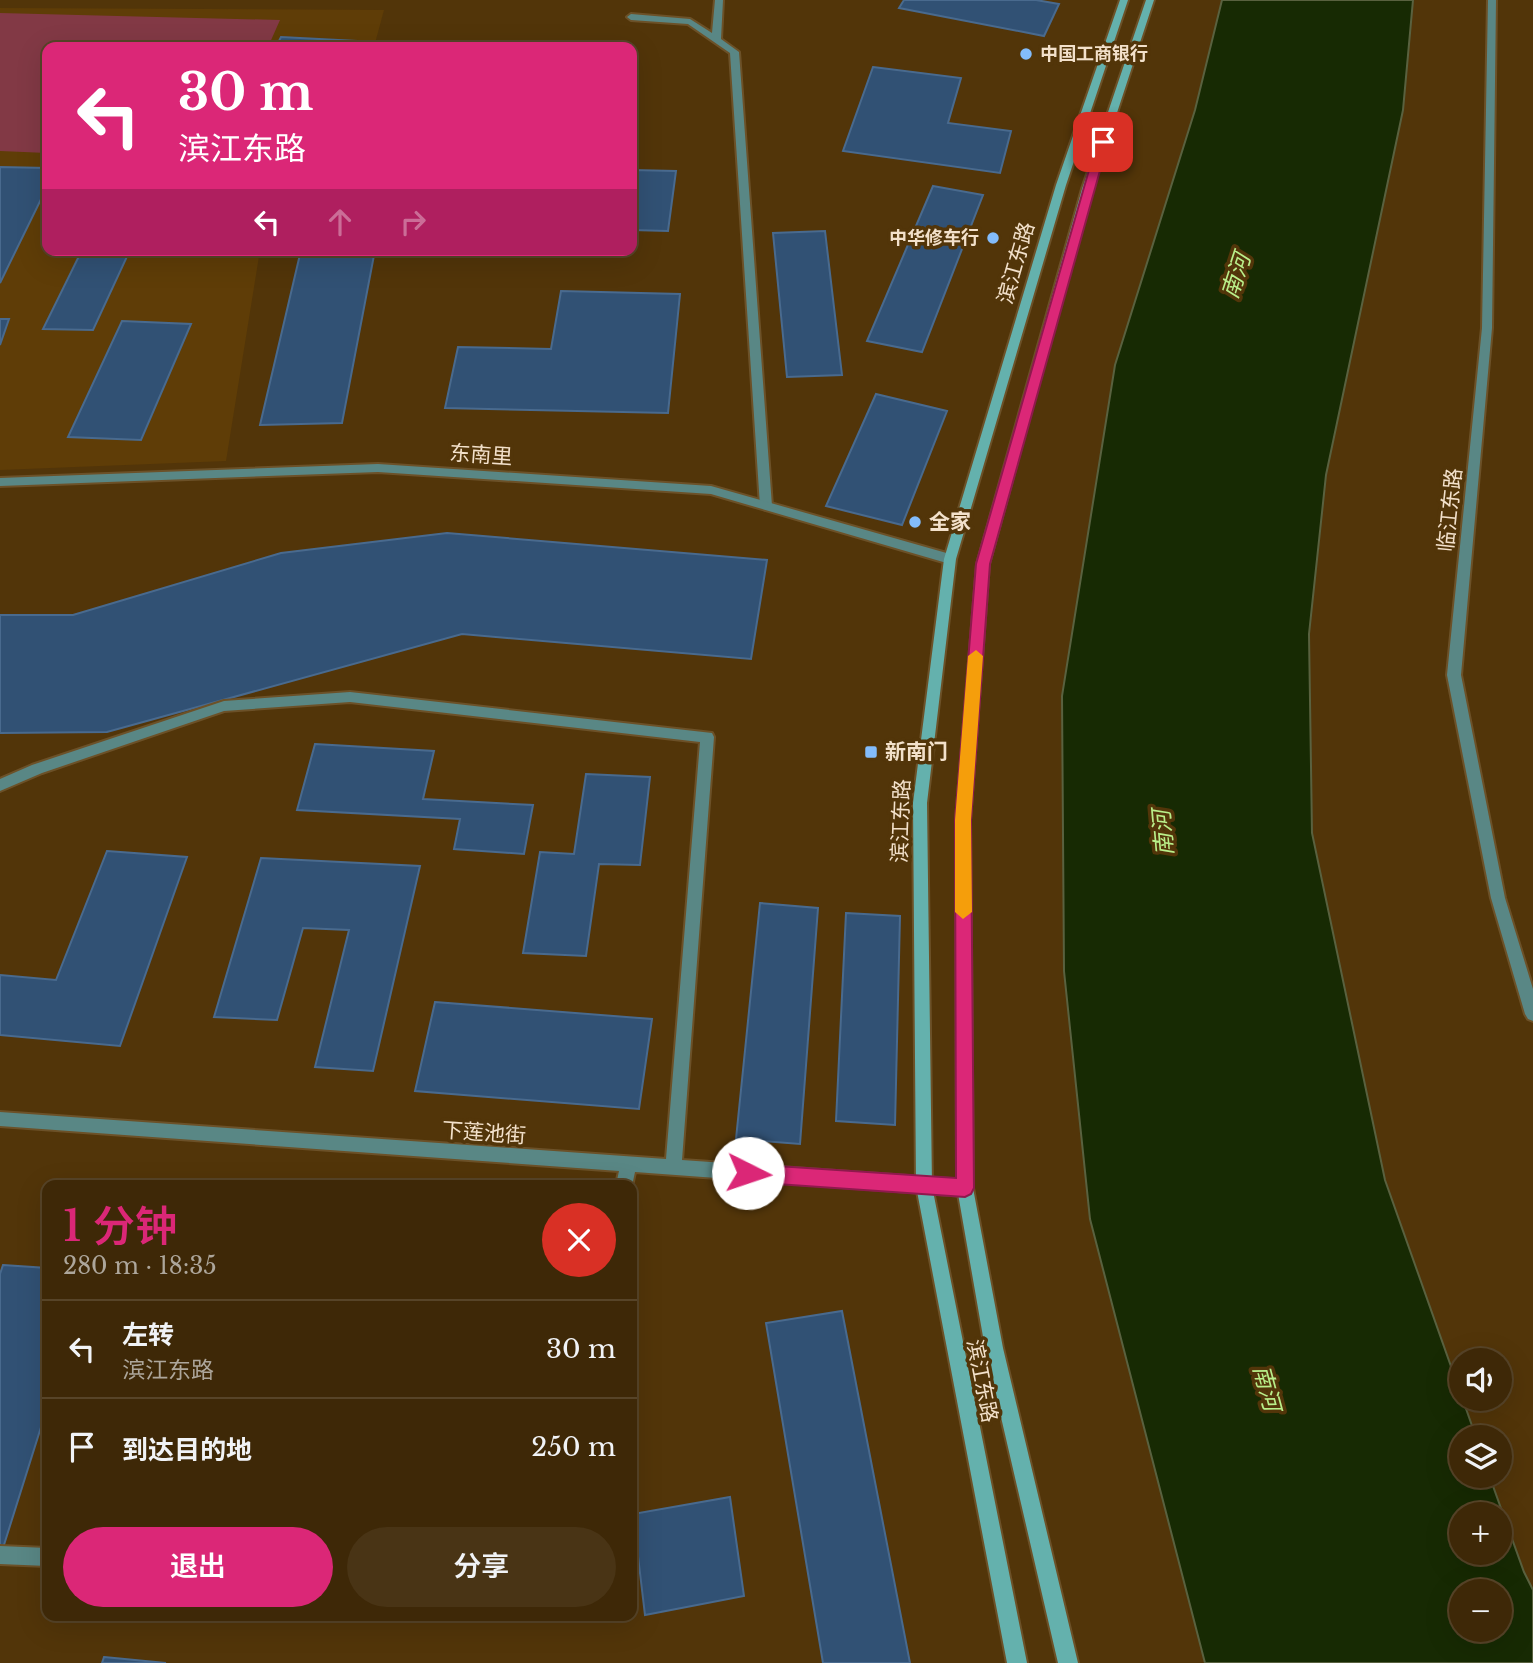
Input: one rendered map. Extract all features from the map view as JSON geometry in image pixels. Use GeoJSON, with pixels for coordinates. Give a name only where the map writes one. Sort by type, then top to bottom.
{"type":"FeatureCollection","features":[{"type":"Feature","properties":{"kind":"main road","name":"滨江东路"},"geometry":{"type":"LineString","coordinates":[[1017,1663],[924,1186],[920,803],[950,559],[1061,184],[1124,0]]}},
{"type":"Feature","properties":{"kind":"main road","name":"滨江东路"},"geometry":{"type":"LineString","coordinates":[[1068,1663],[994,1348],[965,1188],[963,820],[983,564],[1087,189],[1150,0]]}},
{"type":"Feature","properties":{"kind":"street"},"geometry":{"type":"LineString","coordinates":[[716,40],[719,0]]}},
{"type":"Feature","properties":{"kind":"street","name":"临江东路"},"geometry":{"type":"LineString","coordinates":[[1492,0],[1487,328],[1454,675],[1497,898],[1533,1014]]}},
{"type":"Feature","properties":{"kind":"street"},"geometry":{"type":"LineString","coordinates":[[631,17],[690,22],[734,52],[766,506]]}},
{"type":"Feature","properties":{"kind":"street","name":"东南里"},"geometry":{"type":"LineString","coordinates":[[0,482],[378,468],[711,490],[950,559]]}},
{"type":"Feature","properties":{"kind":"street"},"geometry":{"type":"LineString","coordinates":[[0,785],[37,769],[224,706],[350,696],[706,737],[673,1168]]}},
{"type":"Feature","properties":{"kind":"street","name":"下莲池街"},"geometry":{"type":"LineString","coordinates":[[0,1119],[965,1188]]}},
{"type":"Feature","properties":{"kind":"street"},"geometry":{"type":"LineString","coordinates":[[625,1180],[629,1164]]}},
{"type":"Feature","properties":{"kind":"street"},"geometry":{"type":"LineString","coordinates":[[0,1555],[42,1557]]}},
{"type":"Feature","properties":{"kind":"shaded area"},"geometry":{"type":"Polygon","coordinates":[[[0,8],[384,10],[375,42],[42,42],[42,256],[259,256],[226,461],[0,470],[0,8]]]}},
{"type":"Feature","properties":{"kind":"shaded area"},"geometry":{"type":"Polygon","coordinates":[[[0,13],[280,20],[270,42],[42,42],[42,153],[0,151],[0,13]]]}},
{"type":"Feature","properties":{"kind":"water","name":"南河"},"geometry":{"type":"Polygon","coordinates":[[[1222,0],[1413,0],[1403,110],[1326,475],[1309,634],[1312,833],[1385,1180],[1449,1361],[1449,1411],[1467,1411],[1472,1425],[1449,1425],[1449,1488],[1494,1488],[1499,1502],[1449,1502],[1449,1565],[1512,1565],[1512,1539],[1533,1590],[1533,1663],[1205,1663],[1090,1219],[1064,971],[1062,696],[1115,365],[1195,110],[1222,0]]]}},
{"type":"Feature","properties":{"kind":"building"},"geometry":{"type":"Polygon","coordinates":[[[904,0],[1036,0],[1059,4],[1044,36],[899,8],[904,0]]]}},
{"type":"Feature","properties":{"kind":"building"},"geometry":{"type":"Polygon","coordinates":[[[281,37],[356,41],[356,42],[278,42],[281,37]]]}},
{"type":"Feature","properties":{"kind":"building"},"geometry":{"type":"Polygon","coordinates":[[[873,67],[961,78],[948,123],[1011,131],[1000,173],[843,151],[873,67]]]}},
{"type":"Feature","properties":{"kind":"building"},"geometry":{"type":"Polygon","coordinates":[[[0,167],[42,168],[42,197],[0,283],[0,167]]]}},
{"type":"Feature","properties":{"kind":"building"},"geometry":{"type":"Polygon","coordinates":[[[637,170],[676,171],[668,231],[637,230],[637,170]]]}},
{"type":"Feature","properties":{"kind":"building"},"geometry":{"type":"Polygon","coordinates":[[[933,186],[983,195],[922,352],[867,341],[933,186]]]}},
{"type":"Feature","properties":{"kind":"building"},"geometry":{"type":"Polygon","coordinates":[[[825,231],[842,375],[787,377],[773,233],[825,231]]]}},
{"type":"Feature","properties":{"kind":"building"},"geometry":{"type":"Polygon","coordinates":[[[79,256],[127,256],[93,330],[43,329],[79,256]]]}},
{"type":"Feature","properties":{"kind":"building"},"geometry":{"type":"Polygon","coordinates":[[[300,256],[374,256],[342,423],[260,425],[300,256]]]}},
{"type":"Feature","properties":{"kind":"building"},"geometry":{"type":"Polygon","coordinates":[[[561,291],[680,294],[668,413],[445,408],[458,347],[551,349],[561,291]]]}},
{"type":"Feature","properties":{"kind":"building"},"geometry":{"type":"Polygon","coordinates":[[[0,319],[9,319],[0,345],[0,319]]]}},
{"type":"Feature","properties":{"kind":"building"},"geometry":{"type":"Polygon","coordinates":[[[122,321],[191,324],[141,440],[68,437],[122,321]]]}},
{"type":"Feature","properties":{"kind":"building"},"geometry":{"type":"Polygon","coordinates":[[[876,394],[947,411],[902,525],[826,506],[876,394]]]}},
{"type":"Feature","properties":{"kind":"building"},"geometry":{"type":"Polygon","coordinates":[[[447,533],[767,560],[751,659],[462,634],[107,732],[0,733],[0,615],[73,615],[281,553],[447,533]]]}},
{"type":"Feature","properties":{"kind":"building"},"geometry":{"type":"Polygon","coordinates":[[[315,744],[434,751],[423,799],[533,805],[524,854],[454,849],[460,819],[297,810],[315,744]]]}},
{"type":"Feature","properties":{"kind":"building"},"geometry":{"type":"Polygon","coordinates":[[[586,774],[650,777],[640,865],[599,864],[586,956],[523,953],[540,852],[574,854],[586,774]]]}},
{"type":"Feature","properties":{"kind":"building"},"geometry":{"type":"Polygon","coordinates":[[[107,851],[187,857],[120,1046],[0,1035],[0,975],[56,980],[107,851]]]}},
{"type":"Feature","properties":{"kind":"building"},"geometry":{"type":"Polygon","coordinates":[[[261,858],[420,866],[373,1071],[315,1067],[349,930],[303,928],[277,1020],[214,1017],[261,858]]]}},
{"type":"Feature","properties":{"kind":"building"},"geometry":{"type":"Polygon","coordinates":[[[760,903],[818,908],[800,1144],[736,1139],[760,903]]]}},
{"type":"Feature","properties":{"kind":"building"},"geometry":{"type":"Polygon","coordinates":[[[846,913],[900,916],[895,1125],[836,1121],[846,913]]]}},
{"type":"Feature","properties":{"kind":"building"},"geometry":{"type":"Polygon","coordinates":[[[435,1002],[652,1019],[639,1109],[415,1091],[435,1002]]]}},
{"type":"Feature","properties":{"kind":"building"},"geometry":{"type":"Polygon","coordinates":[[[3,1265],[42,1268],[42,1424],[3,1548],[0,1547],[0,1274],[3,1265]]]}},
{"type":"Feature","properties":{"kind":"building"},"geometry":{"type":"Polygon","coordinates":[[[842,1311],[910,1663],[823,1663],[766,1323],[842,1311]]]}},
{"type":"Feature","properties":{"kind":"building"},"geometry":{"type":"Polygon","coordinates":[[[730,1497],[744,1596],[645,1615],[637,1548],[637,1513],[730,1497]]]}},
{"type":"Feature","properties":{"kind":"building"},"geometry":{"type":"Polygon","coordinates":[[[104,1657],[166,1663],[102,1663],[104,1657]]]}},
{"type":"Feature","properties":{"kind":"slow traffic"},"geometry":{"type":"LineString","coordinates":[[963,912],[963,820],[976,656]]}},
{"type":"Feature","properties":{"kind":"place","name":"中国工商银行"},"geometry":{"type":"Point","coordinates":[1026,54]}},
{"type":"Feature","properties":{"kind":"place","name":"中华修车行"},"geometry":{"type":"Point","coordinates":[993,238]}},
{"type":"Feature","properties":{"kind":"place","name":"全家"},"geometry":{"type":"Point","coordinates":[915,522]}},
{"type":"Feature","properties":{"kind":"place","name":"新南门"},"geometry":{"type":"Point","coordinates":[871,752]}},
{"type":"Feature","properties":{"kind":"route"},"geometry":{"type":"LineString","coordinates":[[748,1173],[965,1188],[963,820],[983,564],[1087,189],[1103,142]]}}]}
